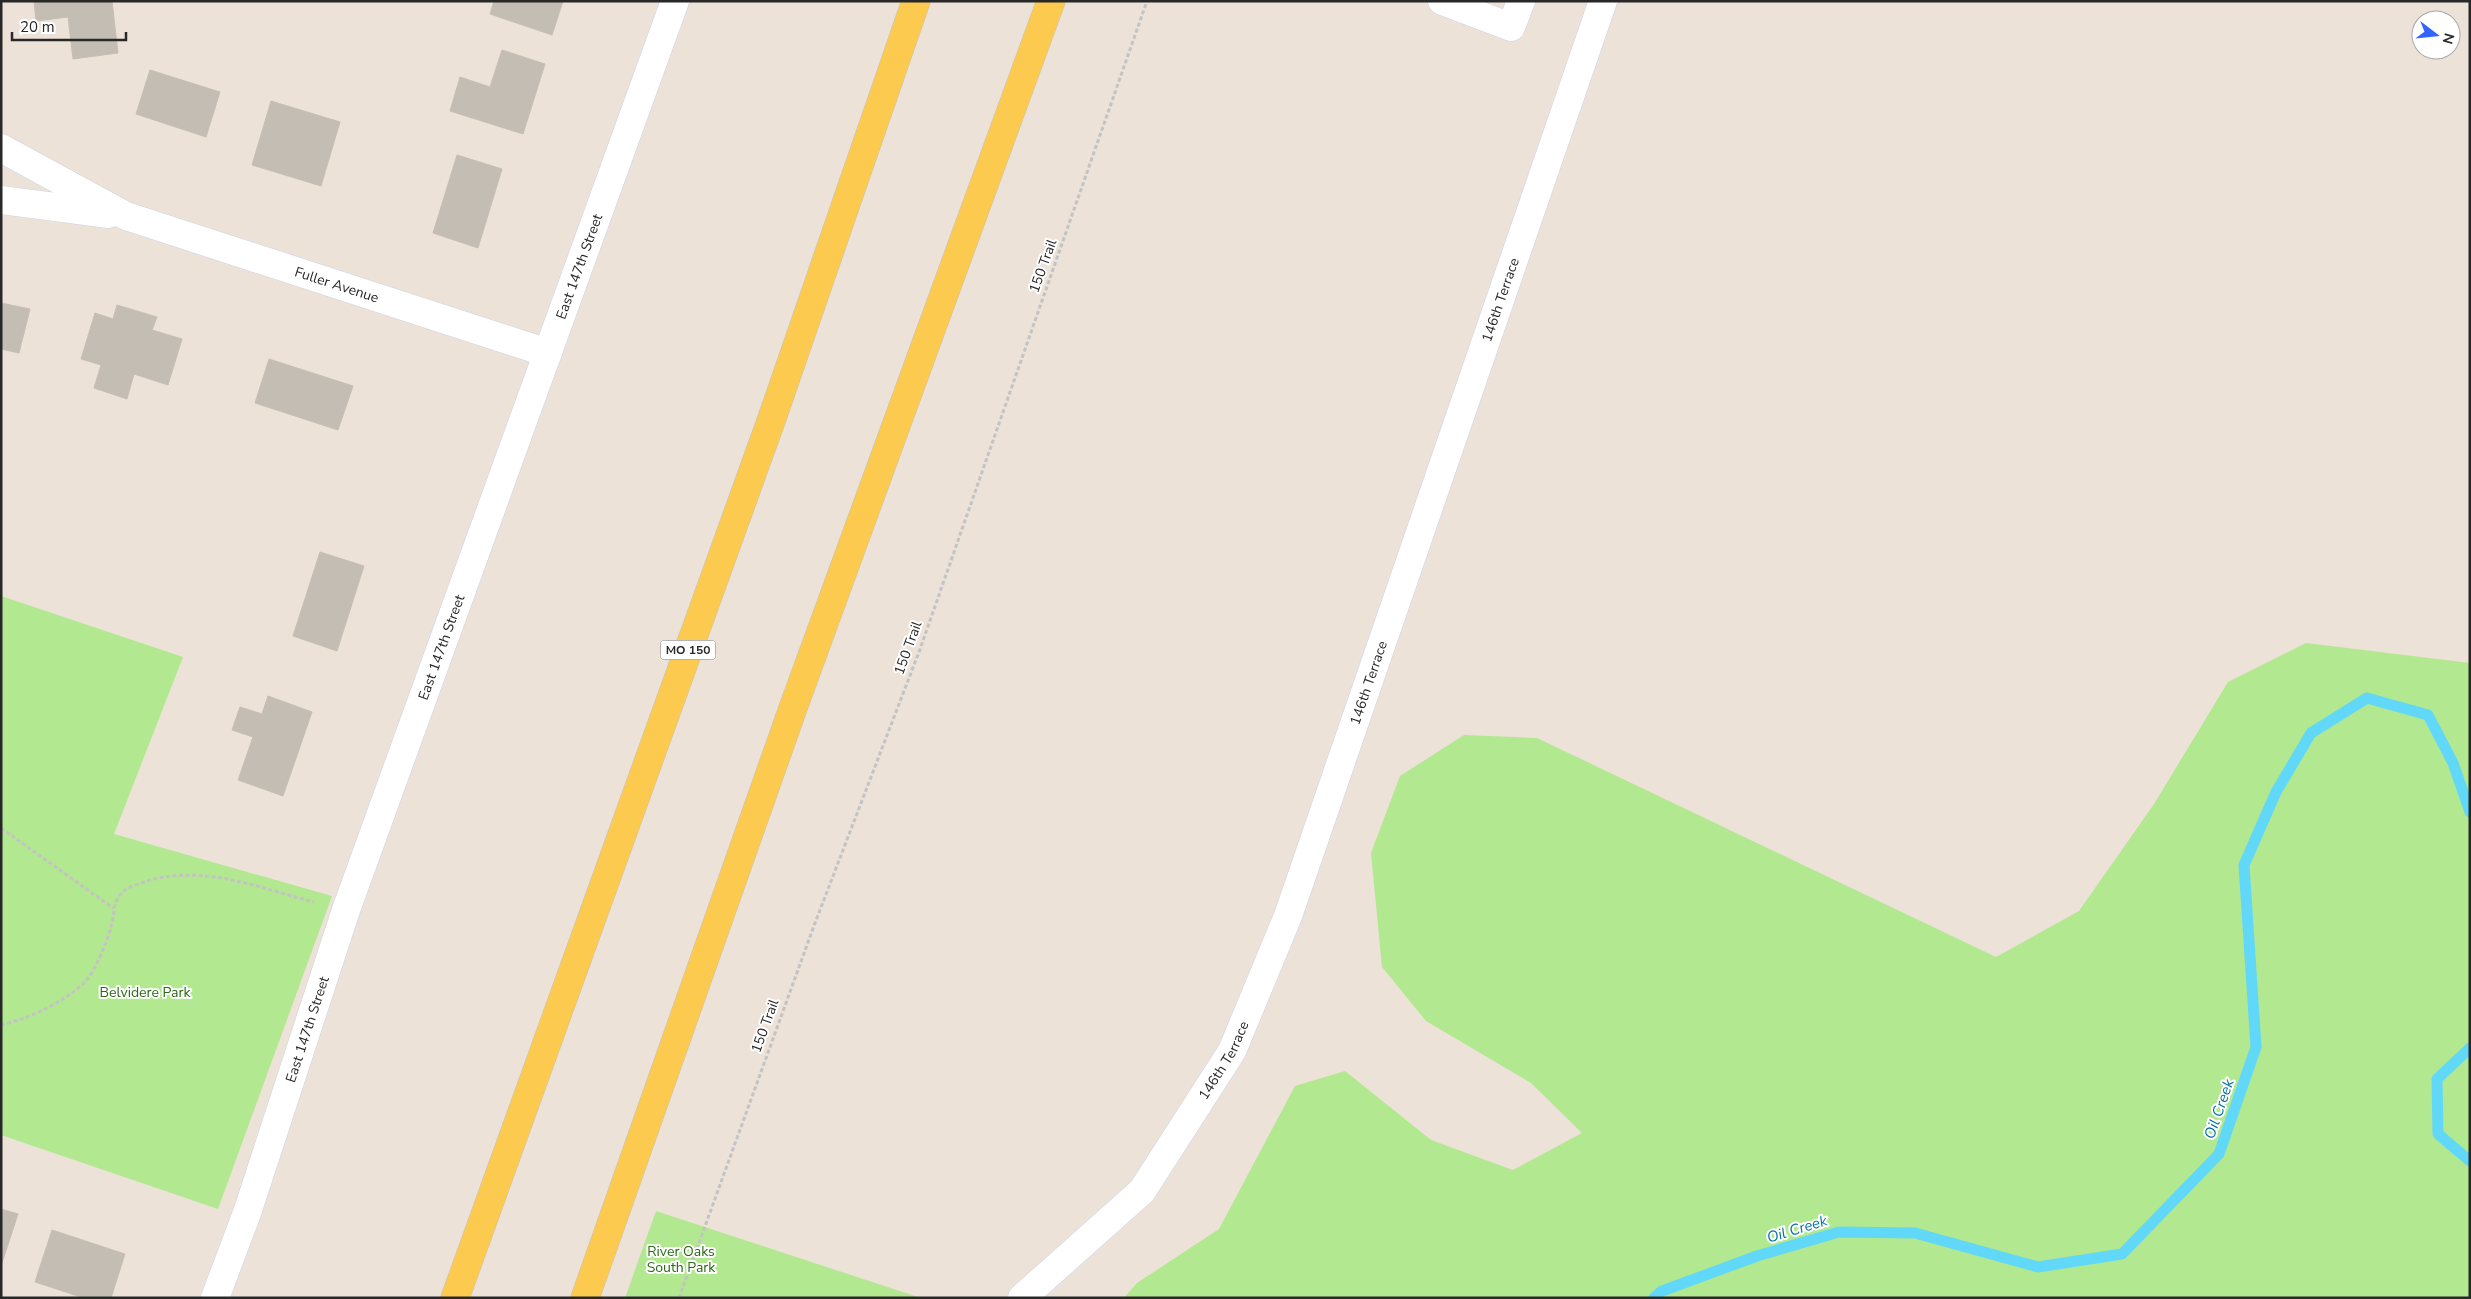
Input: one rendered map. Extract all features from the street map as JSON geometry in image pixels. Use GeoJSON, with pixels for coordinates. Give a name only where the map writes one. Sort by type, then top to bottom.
{"type":"FeatureCollection","features":[{"type":"Feature","properties":{"kind":"main road","name":"MO 150"},"geometry":{"type":"LineString","coordinates":[[455,1298],[768,430],[916,1]]}},
{"type":"Feature","properties":{"kind":"main road"},"geometry":{"type":"LineString","coordinates":[[585,1298],[789,717],[1051,1]]}},
{"type":"Feature","properties":{"kind":"street","name":"East 147th Street"},"geometry":{"type":"LineString","coordinates":[[215,1298],[246,1213],[346,910],[676,1]]}},
{"type":"Feature","properties":{"kind":"street"},"geometry":{"type":"LineString","coordinates":[[1442,1],[1512,27],[1521,1]]}},
{"type":"Feature","properties":{"kind":"street","name":"146th Terrace"},"geometry":{"type":"LineString","coordinates":[[1022,1298],[1142,1191],[1232,1051],[1288,916],[1602,1]]}},
{"type":"Feature","properties":{"kind":"street","name":"Fuller Avenue"},"geometry":{"type":"LineString","coordinates":[[1,148],[126,216],[548,353]]}},
{"type":"Feature","properties":{"kind":"street","name":"Fuller Avenue"},"geometry":{"type":"LineString","coordinates":[[1,200],[126,216]]}},
{"type":"Feature","properties":{"kind":"path","name":"150 Trail"},"geometry":{"type":"LineString","coordinates":[[680,1298],[815,923],[919,652],[1148,1]]}},
{"type":"Feature","properties":{"kind":"path"},"geometry":{"type":"LineString","coordinates":[[1,828],[114,908]]}},
{"type":"Feature","properties":{"kind":"path"},"geometry":{"type":"LineString","coordinates":[[1,1025],[22,1020],[64,997],[87,981],[112,926],[114,908],[122,892],[133,886],[159,878],[204,875],[222,877],[346,910]]}},
{"type":"Feature","properties":{"kind":"green space","name":"Belvidere Park"},"geometry":{"type":"Polygon","coordinates":[[[1,596],[183,657],[114,834],[332,896],[218,1209],[1,1135],[1,596]]]}},
{"type":"Feature","properties":{"kind":"green space"},"geometry":{"type":"Polygon","coordinates":[[[2306,643],[2470,663],[2470,1298],[1124,1298],[1137,1283],[1219,1229],[1295,1086],[1345,1071],[1431,1140],[1513,1170],[1582,1133],[1531,1083],[1426,1021],[1382,967],[1371,853],[1400,776],[1464,735],[1537,738],[1996,957],[2079,911],[2154,804],[2228,682],[2306,643]]]}},
{"type":"Feature","properties":{"kind":"green space","name":"River Oaks South Park"},"geometry":{"type":"Polygon","coordinates":[[[656,1211],[921,1298],[625,1298],[656,1211]]]}},
{"type":"Feature","properties":{"kind":"building"},"geometry":{"type":"Polygon","coordinates":[[[34,1],[112,1],[118,53],[73,59],[68,17],[36,21],[34,1]]]}},
{"type":"Feature","properties":{"kind":"building"},"geometry":{"type":"Polygon","coordinates":[[[494,1],[563,1],[552,35],[490,14],[494,1]]]}},
{"type":"Feature","properties":{"kind":"building"},"geometry":{"type":"Polygon","coordinates":[[[502,50],[545,64],[523,134],[450,111],[460,77],[490,87],[502,50]]]}},
{"type":"Feature","properties":{"kind":"building"},"geometry":{"type":"Polygon","coordinates":[[[150,70],[220,92],[206,137],[136,114],[150,70]]]}},
{"type":"Feature","properties":{"kind":"building"},"geometry":{"type":"Polygon","coordinates":[[[271,101],[340,122],[321,186],[252,165],[271,101]]]}},
{"type":"Feature","properties":{"kind":"building"},"geometry":{"type":"Polygon","coordinates":[[[457,155],[502,169],[478,248],[433,233],[457,155]]]}},
{"type":"Feature","properties":{"kind":"building"},"geometry":{"type":"Polygon","coordinates":[[[1,303],[30,309],[19,353],[1,349],[1,303]]]}},
{"type":"Feature","properties":{"kind":"building"},"geometry":{"type":"Polygon","coordinates":[[[117,305],[157,317],[152,330],[182,339],[168,385],[134,374],[127,399],[94,388],[101,365],[81,359],[95,313],[113,319],[117,305]]]}},
{"type":"Feature","properties":{"kind":"building"},"geometry":{"type":"Polygon","coordinates":[[[269,359],[353,386],[338,430],[255,403],[269,359]]]}},
{"type":"Feature","properties":{"kind":"building"},"geometry":{"type":"Polygon","coordinates":[[[320,552],[364,566],[337,651],[293,636],[320,552]]]}},
{"type":"Feature","properties":{"kind":"building"},"geometry":{"type":"Polygon","coordinates":[[[268,696],[312,712],[283,796],[238,780],[253,737],[232,730],[240,707],[262,714],[268,696]]]}},
{"type":"Feature","properties":{"kind":"building"},"geometry":{"type":"Polygon","coordinates":[[[1,1209],[18,1214],[1,1266],[1,1209]]]}},
{"type":"Feature","properties":{"kind":"building"},"geometry":{"type":"Polygon","coordinates":[[[52,1230],[125,1254],[111,1298],[84,1298],[35,1282],[52,1230]]]}},
{"type":"Feature","properties":{"kind":"waterway","name":"Oil Creek"},"geometry":{"type":"LineString","coordinates":[[1654,1298],[1662,1291],[1757,1256],[1839,1232],[1915,1233],[2038,1267],[2122,1254],[2219,1154],[2256,1047],[2244,865],[2276,792],[2311,733],[2367,698],[2428,715],[2453,763],[2470,812]]}},
{"type":"Feature","properties":{"kind":"waterway","name":"Oil Creek"},"geometry":{"type":"LineString","coordinates":[[2470,1048],[2437,1079],[2438,1134],[2470,1161]]}}]}
